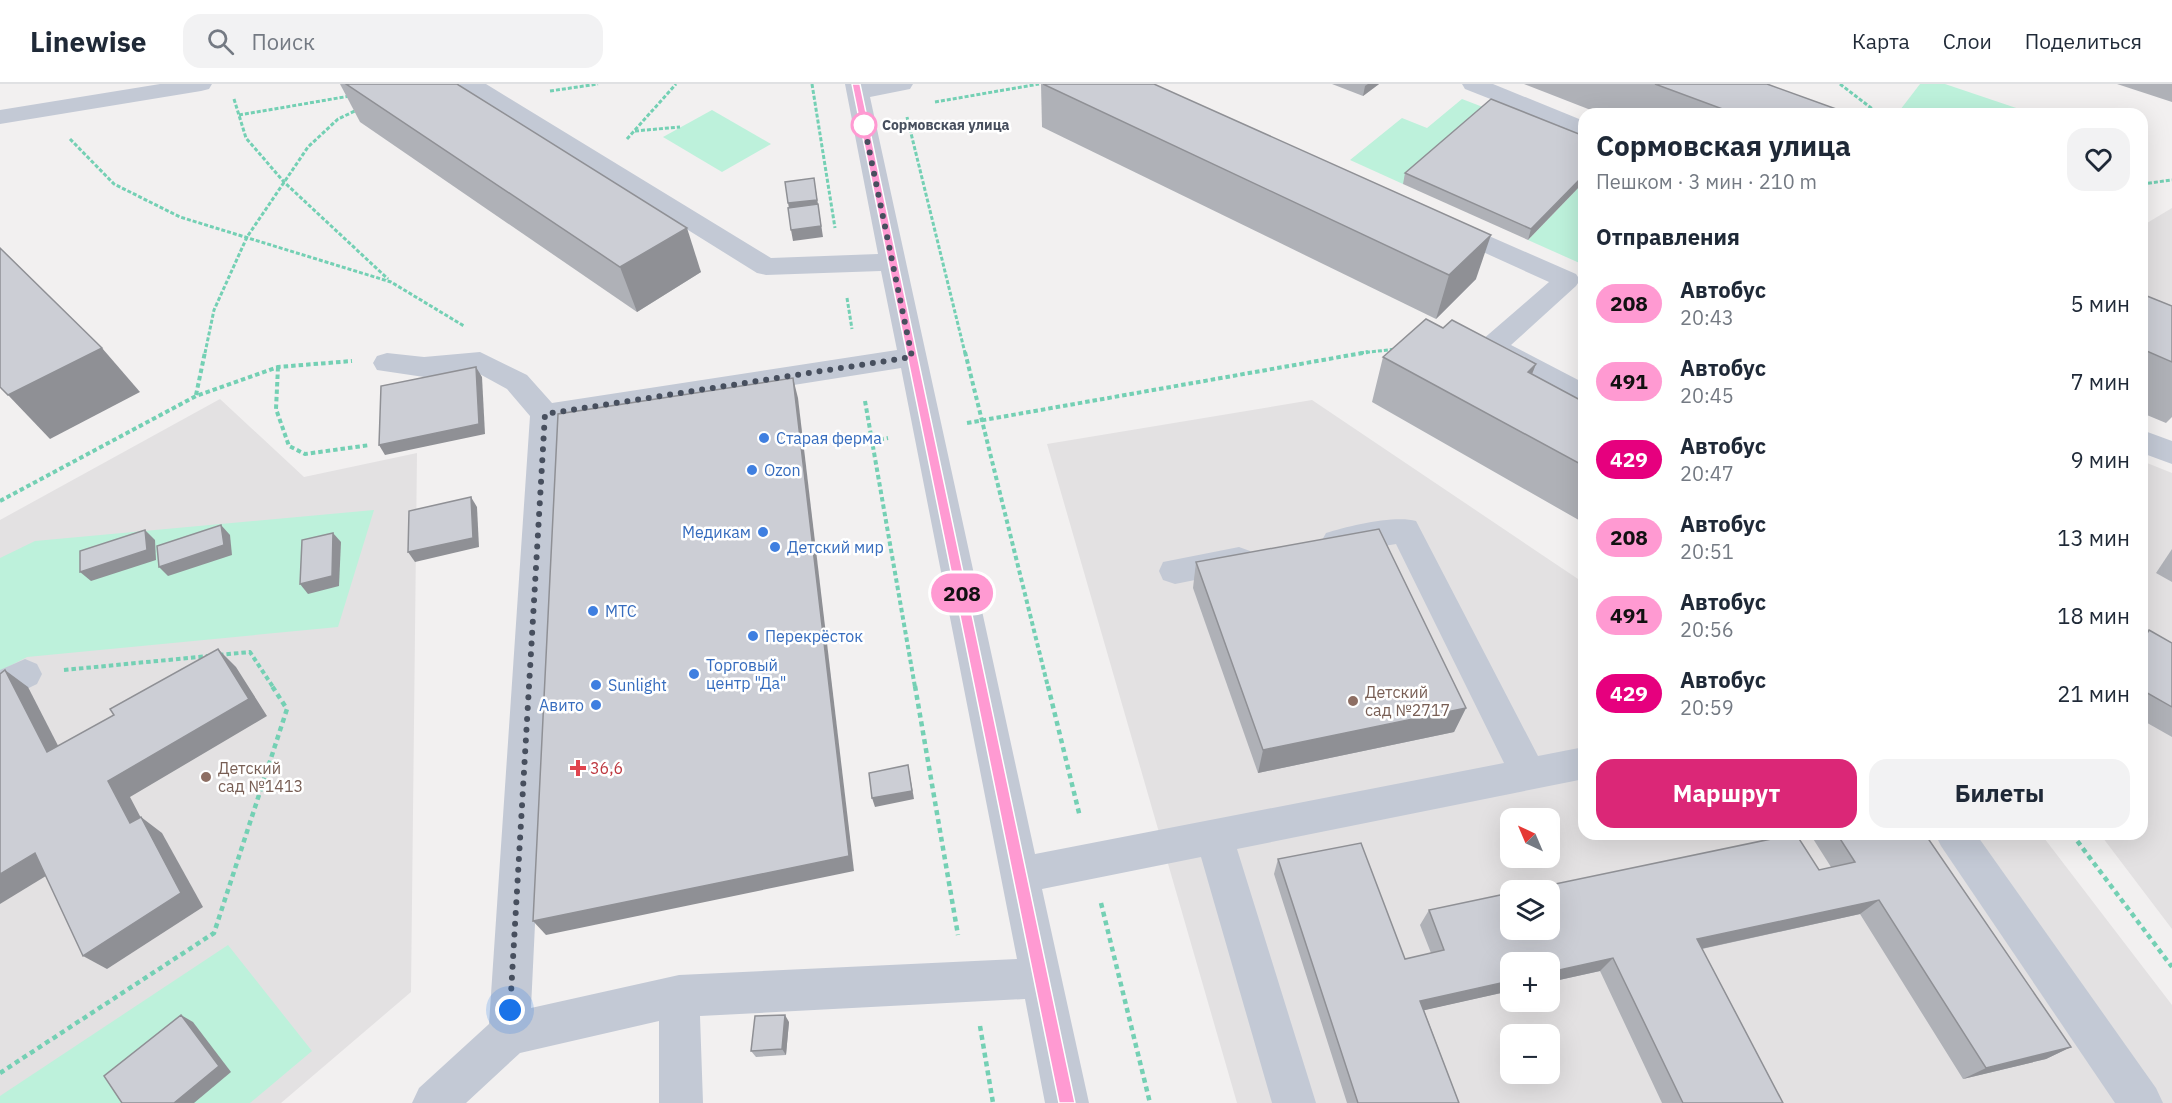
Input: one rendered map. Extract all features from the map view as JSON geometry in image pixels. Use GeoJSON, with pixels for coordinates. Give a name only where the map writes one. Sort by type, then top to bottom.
{"type":"FeatureCollection","features":[{"type":"Feature","properties":{"kind":"street"},"geometry":{"type":"LineString","coordinates":[[0,117],[201,84]]}},
{"type":"Feature","properties":{"kind":"street"},"geometry":{"type":"LineString","coordinates":[[470,84],[766,267],[893,262]]}},
{"type":"Feature","properties":{"kind":"street"},"geometry":{"type":"LineString","coordinates":[[901,84],[857,88],[1067,1103]]}},
{"type":"Feature","properties":{"kind":"street"},"geometry":{"type":"LineString","coordinates":[[1473,84],[1578,127]]}},
{"type":"Feature","properties":{"kind":"street"},"geometry":{"type":"LineString","coordinates":[[1426,216],[1575,281],[1492,347],[1578,392]]}},
{"type":"Feature","properties":{"kind":"street"},"geometry":{"type":"LineString","coordinates":[[545,414],[912,357]]}},
{"type":"Feature","properties":{"kind":"street"},"geometry":{"type":"LineString","coordinates":[[387,363],[424,367],[480,362],[517,382],[545,414],[509,1034]]}},
{"type":"Feature","properties":{"kind":"street"},"geometry":{"type":"LineString","coordinates":[[2148,443],[2172,453]]}},
{"type":"Feature","properties":{"kind":"street"},"geometry":{"type":"LineString","coordinates":[[1313,546],[1405,530],[1528,774]]}},
{"type":"Feature","properties":{"kind":"street"},"geometry":{"type":"LineString","coordinates":[[1175,571],[1267,555]]}},
{"type":"Feature","properties":{"kind":"street"},"geometry":{"type":"LineString","coordinates":[[1020,875],[1578,764]]}},
{"type":"Feature","properties":{"kind":"street"},"geometry":{"type":"LineString","coordinates":[[1214,836],[1294,1103]]}},
{"type":"Feature","properties":{"kind":"street"},"geometry":{"type":"LineString","coordinates":[[1958,840],[2135,1102]]}},
{"type":"Feature","properties":{"kind":"street"},"geometry":{"type":"LineString","coordinates":[[434,1103],[509,1034],[679,996],[1041,978]]}},
{"type":"Feature","properties":{"kind":"street"},"geometry":{"type":"LineString","coordinates":[[679,996],[681,1103]]}},
{"type":"Feature","properties":{"kind":"path"},"geometry":{"type":"LineString","coordinates":[[603,166],[676,84]]}},
{"type":"Feature","properties":{"kind":"path"},"geometry":{"type":"LineString","coordinates":[[812,84],[858,366],[966,982],[978,1014],[993,1103]]}},
{"type":"Feature","properties":{"kind":"path"},"geometry":{"type":"LineString","coordinates":[[901,84],[904,108],[1150,1103]]}},
{"type":"Feature","properties":{"kind":"path"},"geometry":{"type":"LineString","coordinates":[[904,108],[1039,84]]}},
{"type":"Feature","properties":{"kind":"path"},"geometry":{"type":"LineString","coordinates":[[1840,84],[1871,108]]}},
{"type":"Feature","properties":{"kind":"path"},"geometry":{"type":"LineString","coordinates":[[239,115],[355,95]]}},
{"type":"Feature","properties":{"kind":"path"},"geometry":{"type":"LineString","coordinates":[[233,96],[246,138],[284,182],[391,282],[470,331]]}},
{"type":"Feature","properties":{"kind":"path"},"geometry":{"type":"LineString","coordinates":[[196,396],[214,310],[247,237],[308,147],[338,119],[360,109]]}},
{"type":"Feature","properties":{"kind":"path"},"geometry":{"type":"LineString","coordinates":[[42,110],[114,184],[180,217],[391,282]]}},
{"type":"Feature","properties":{"kind":"path"},"geometry":{"type":"LineString","coordinates":[[634,132],[680,127]]}},
{"type":"Feature","properties":{"kind":"path"},"geometry":{"type":"LineString","coordinates":[[2148,183],[2172,180]]}},
{"type":"Feature","properties":{"kind":"path"},"geometry":{"type":"LineString","coordinates":[[960,424],[1383,349],[1405,349]]}},
{"type":"Feature","properties":{"kind":"path"},"geometry":{"type":"LineString","coordinates":[[0,501],[196,396],[278,367],[352,361],[387,363]]}},
{"type":"Feature","properties":{"kind":"path"},"geometry":{"type":"LineString","coordinates":[[278,367],[276,409],[289,446],[305,454],[370,445]]}},
{"type":"Feature","properties":{"kind":"path"},"geometry":{"type":"LineString","coordinates":[[0,1073],[214,933],[287,709],[250,652],[13,680]]}},
{"type":"Feature","properties":{"kind":"path"},"geometry":{"type":"LineString","coordinates":[[2077,840],[2172,967]]}},
{"type":"Feature","properties":{"kind":"shaded area"},"geometry":{"type":"Polygon","coordinates":[[[2172,208],[2172,320],[2148,310],[2148,222],[2172,208]]]}},
{"type":"Feature","properties":{"kind":"shaded area","name":"Детский сад №1413"},"geometry":{"type":"Polygon","coordinates":[[[220,399],[304,477],[417,453],[411,992],[281,1103],[0,1103],[0,520],[220,399]]]}},
{"type":"Feature","properties":{"kind":"shaded area","name":"Детский сад №2717"},"geometry":{"type":"Polygon","coordinates":[[[1312,400],[1578,579],[1578,840],[2046,840],[2172,1005],[2172,1103],[1237,1103],[1047,444],[1312,400]]]}},
{"type":"Feature","properties":{"kind":"shaded area"},"geometry":{"type":"Polygon","coordinates":[[[2148,463],[2172,473],[2172,929],[2105,840],[2148,840],[2148,463]]]}},
{"type":"Feature","properties":{"kind":"green space"},"geometry":{"type":"Polygon","coordinates":[[[1920,84],[1945,84],[2016,108],[1902,108],[1920,84]]]}},
{"type":"Feature","properties":{"kind":"green space"},"geometry":{"type":"Polygon","coordinates":[[[1462,99],[1488,109],[1403,184],[1350,160],[1402,118],[1427,128],[1462,99]]]}},
{"type":"Feature","properties":{"kind":"green space"},"geometry":{"type":"Polygon","coordinates":[[[712,110],[771,144],[722,172],[663,137],[712,110]]]}},
{"type":"Feature","properties":{"kind":"green space"},"geometry":{"type":"Polygon","coordinates":[[[1578,188],[1578,262],[1528,240],[1578,188]]]}},
{"type":"Feature","properties":{"kind":"green space"},"geometry":{"type":"Polygon","coordinates":[[[374,510],[338,627],[27,657],[0,671],[0,558],[35,541],[374,510]]]}},
{"type":"Feature","properties":{"kind":"green space"},"geometry":{"type":"Polygon","coordinates":[[[228,945],[312,1051],[250,1103],[0,1103],[0,1096],[228,945]]]}},
{"type":"Feature","properties":{"kind":"building"},"geometry":{"type":"Polygon","coordinates":[[[346,84],[457,84],[687,228],[620,267],[346,84]]]}},
{"type":"Feature","properties":{"kind":"building"},"geometry":{"type":"Polygon","coordinates":[[[1043,84],[1154,84],[1491,235],[1449,275],[1043,84]]]}},
{"type":"Feature","properties":{"kind":"building"},"geometry":{"type":"Polygon","coordinates":[[[1655,84],[1767,84],[1833,108],[1720,108],[1655,84]]]}},
{"type":"Feature","properties":{"kind":"building"},"geometry":{"type":"Polygon","coordinates":[[[1491,99],[1578,134],[1578,181],[1531,229],[1405,173],[1491,99]]]}},
{"type":"Feature","properties":{"kind":"building"},"geometry":{"type":"Polygon","coordinates":[[[814,178],[817,200],[788,203],[785,182],[814,178]]]}},
{"type":"Feature","properties":{"kind":"building"},"geometry":{"type":"Polygon","coordinates":[[[818,204],[821,226],[791,230],[788,208],[818,204]]]}},
{"type":"Feature","properties":{"kind":"building"},"geometry":{"type":"Polygon","coordinates":[[[0,248],[102,348],[8,395],[0,387],[0,248]]]}},
{"type":"Feature","properties":{"kind":"building"},"geometry":{"type":"Polygon","coordinates":[[[2148,296],[2172,306],[2172,362],[2148,352],[2148,296]]]}},
{"type":"Feature","properties":{"kind":"building"},"geometry":{"type":"Polygon","coordinates":[[[1426,319],[1443,328],[1452,320],[1536,364],[1528,372],[1578,399],[1578,463],[1383,357],[1426,319]]]}},
{"type":"Feature","properties":{"kind":"building"},"geometry":{"type":"Polygon","coordinates":[[[476,367],[479,424],[379,445],[381,386],[476,367]]]}},
{"type":"Feature","properties":{"kind":"building","name":"Торговый центр \"Да\""},"geometry":{"type":"Polygon","coordinates":[[[793,378],[849,856],[533,921],[558,414],[793,378]]]}},
{"type":"Feature","properties":{"kind":"building"},"geometry":{"type":"Polygon","coordinates":[[[471,497],[473,538],[408,552],[409,511],[471,497]]]}},
{"type":"Feature","properties":{"kind":"building"},"geometry":{"type":"Polygon","coordinates":[[[221,525],[224,545],[159,567],[157,546],[221,525]]]}},
{"type":"Feature","properties":{"kind":"building"},"geometry":{"type":"Polygon","coordinates":[[[1379,529],[1466,708],[1263,750],[1196,562],[1379,529]]]}},
{"type":"Feature","properties":{"kind":"building"},"geometry":{"type":"Polygon","coordinates":[[[145,530],[147,550],[80,572],[80,551],[145,530]]]}},
{"type":"Feature","properties":{"kind":"building"},"geometry":{"type":"Polygon","coordinates":[[[333,533],[332,576],[300,584],[302,540],[333,533]]]}},
{"type":"Feature","properties":{"kind":"building"},"geometry":{"type":"Polygon","coordinates":[[[2149,630],[2172,643],[2172,707],[2148,693],[2149,630]]]}},
{"type":"Feature","properties":{"kind":"building"},"geometry":{"type":"Polygon","coordinates":[[[218,649],[249,699],[108,781],[130,823],[141,817],[181,893],[83,956],[35,853],[0,874],[0,674],[5,670],[47,752],[114,715],[110,709],[218,649]]]}},
{"type":"Feature","properties":{"kind":"building"},"geometry":{"type":"Polygon","coordinates":[[[908,765],[912,791],[872,798],[869,773],[908,765]]]}},
{"type":"Feature","properties":{"kind":"building"},"geometry":{"type":"Polygon","coordinates":[[[1767,840],[1800,840],[1819,870],[1855,862],[1841,840],[1929,840],[2071,1047],[1986,1068],[1879,900],[1697,939],[1783,1103],[1683,1103],[1613,958],[1560,970],[1560,952],[1500,952],[1500,983],[1420,1001],[1459,1103],[1358,1103],[1278,859],[1361,843],[1405,959],[1444,950],[1429,910],[1500,895],[1500,940],[1560,940],[1560,883],[1767,840]]]}},
{"type":"Feature","properties":{"kind":"building"},"geometry":{"type":"Polygon","coordinates":[[[181,1015],[219,1066],[174,1103],[122,1103],[104,1076],[181,1015]]]}},
{"type":"Feature","properties":{"kind":"building"},"geometry":{"type":"Polygon","coordinates":[[[785,1015],[782,1049],[751,1051],[755,1016],[785,1015]]]}},
{"type":"Feature","properties":{"kind":"bus line","name":"208"},"geometry":{"type":"LineString","coordinates":[[856,84],[1067,1103]]}},
{"type":"Feature","properties":{"kind":"place","name":"Сормовская улица"},"geometry":{"type":"Point","coordinates":[864,125]}},
{"type":"Feature","properties":{"kind":"place","name":"Старая ферма"},"geometry":{"type":"Point","coordinates":[764,438]}},
{"type":"Feature","properties":{"kind":"place","name":"Ozon"},"geometry":{"type":"Point","coordinates":[752,470]}},
{"type":"Feature","properties":{"kind":"place","name":"Медикам"},"geometry":{"type":"Point","coordinates":[763,532]}},
{"type":"Feature","properties":{"kind":"place","name":"Детский мир"},"geometry":{"type":"Point","coordinates":[775,547]}},
{"type":"Feature","properties":{"kind":"place","name":"МТС"},"geometry":{"type":"Point","coordinates":[593,611]}},
{"type":"Feature","properties":{"kind":"place","name":"Перекрёсток"},"geometry":{"type":"Point","coordinates":[753,636]}},
{"type":"Feature","properties":{"kind":"place","name":"Торговый центр \"Да\""},"geometry":{"type":"Point","coordinates":[694,674]}},
{"type":"Feature","properties":{"kind":"place","name":"Sunlight"},"geometry":{"type":"Point","coordinates":[596,685]}},
{"type":"Feature","properties":{"kind":"place","name":"Детский сад №2717"},"geometry":{"type":"Point","coordinates":[1353,701]}},
{"type":"Feature","properties":{"kind":"place","name":"Авито"},"geometry":{"type":"Point","coordinates":[596,705]}},
{"type":"Feature","properties":{"kind":"place","name":"36,6"},"geometry":{"type":"Point","coordinates":[578,768]}},
{"type":"Feature","properties":{"kind":"place","name":"Детский сад №1413"},"geometry":{"type":"Point","coordinates":[206,777]}},
{"type":"Feature","properties":{"kind":"route"},"geometry":{"type":"LineString","coordinates":[[510,1010],[545,414],[912,357],[864,125]]}}]}
